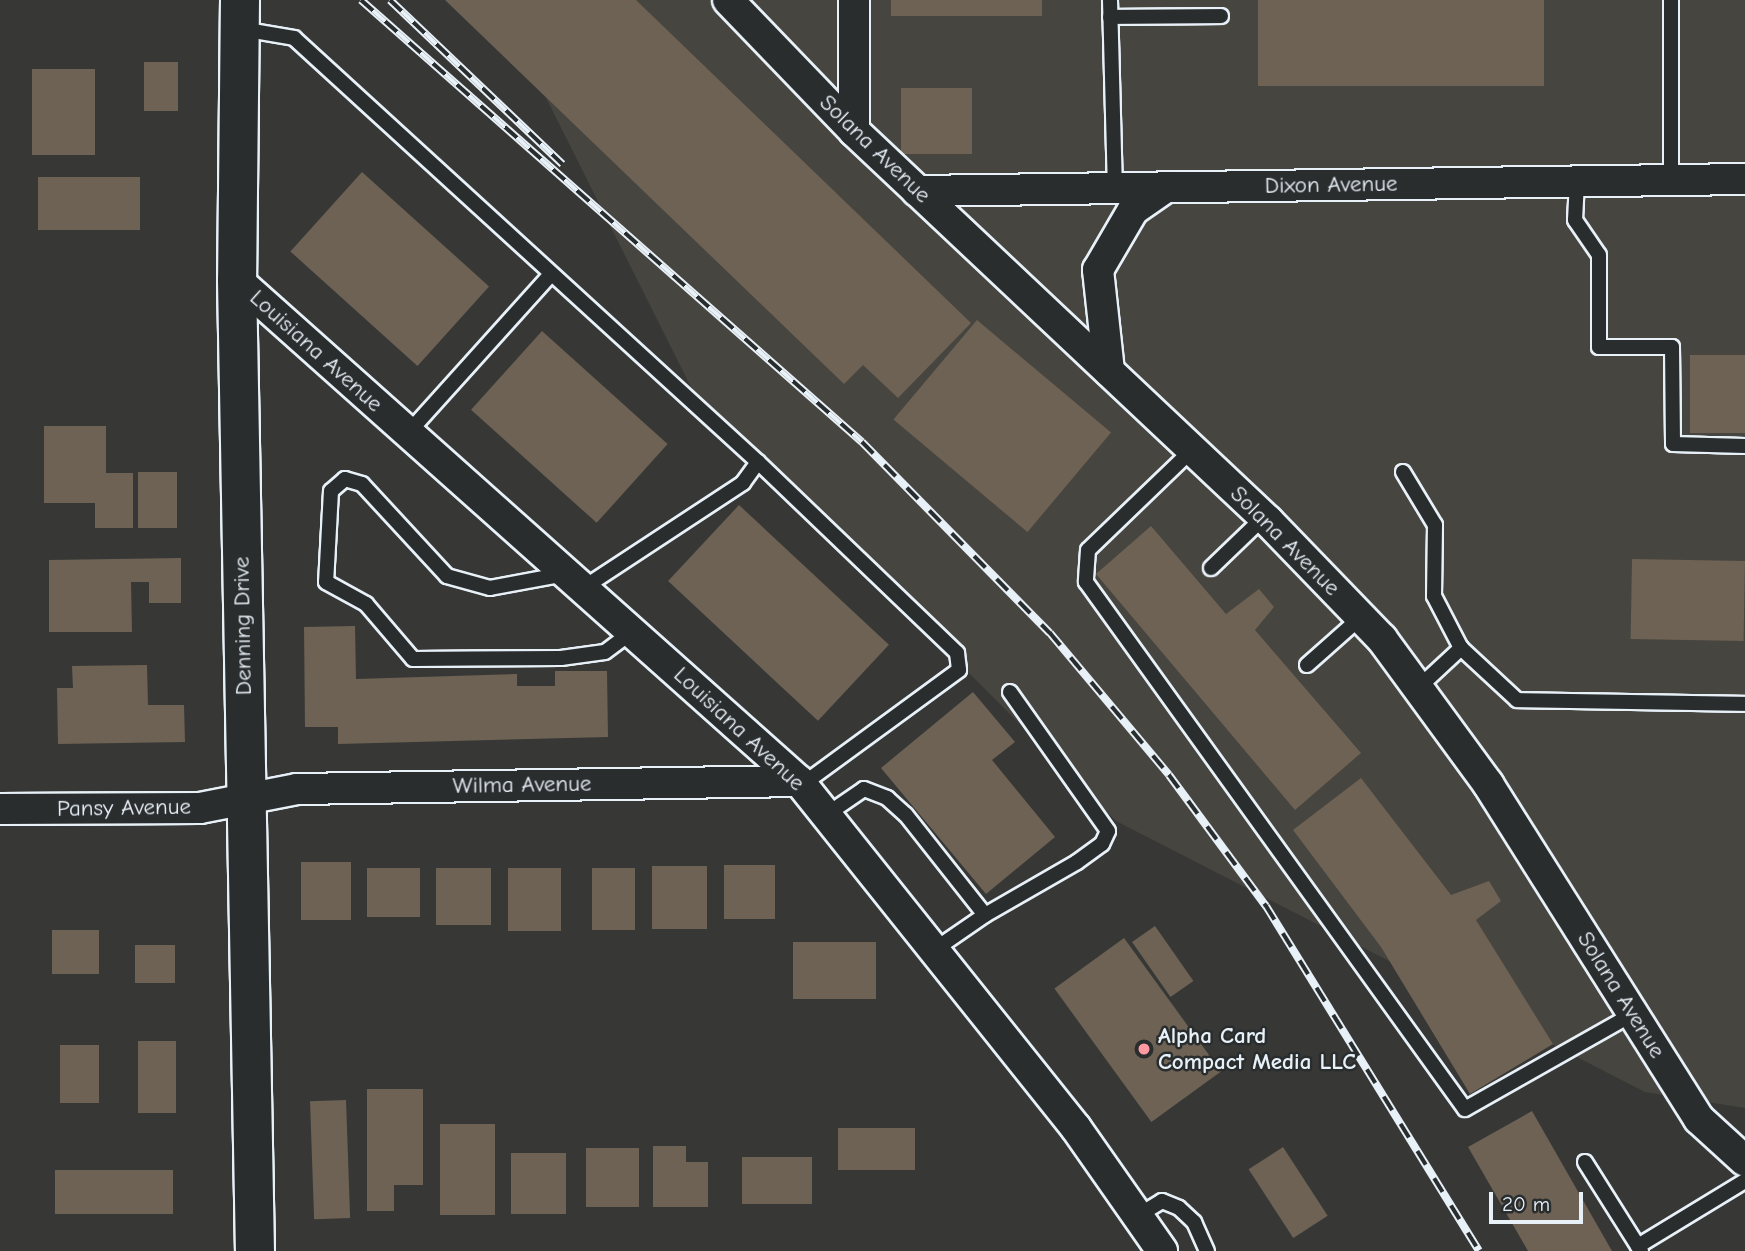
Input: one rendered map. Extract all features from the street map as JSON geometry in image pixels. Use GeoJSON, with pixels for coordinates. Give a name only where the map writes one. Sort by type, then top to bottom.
{"type":"FeatureCollection","features":[{"type":"Feature","properties":{"kind":"street","name":"Solana Avenue"},"geometry":{"type":"LineString","coordinates":[[728,0],[854,131],[1264,517],[1361,617],[1418,688],[1488,784],[1699,1119],[1745,1161]]}},
{"type":"Feature","properties":{"kind":"street"},"geometry":{"type":"LineString","coordinates":[[854,0],[854,131]]}},
{"type":"Feature","properties":{"kind":"street","name":"Denning Drive"},"geometry":{"type":"LineString","coordinates":[[240,14],[237,280],[256,1251]]}},
{"type":"Feature","properties":{"kind":"street","name":"Dixon Avenue"},"geometry":{"type":"LineString","coordinates":[[917,191],[1745,179]]}},
{"type":"Feature","properties":{"kind":"street"},"geometry":{"type":"LineString","coordinates":[[1109,371],[1098,270],[1133,209],[1166,187]]}},
{"type":"Feature","properties":{"kind":"street","name":"Louisiana Avenue"},"geometry":{"type":"LineString","coordinates":[[237,280],[800,783],[934,950],[1139,1215],[1162,1251]]}},
{"type":"Feature","properties":{"kind":"street","name":"Wilma Avenue"},"geometry":{"type":"LineString","coordinates":[[246,799],[297,789],[800,783]]}},
{"type":"Feature","properties":{"kind":"street","name":"Pansy Avenue"},"geometry":{"type":"LineString","coordinates":[[0,809],[201,808],[246,799]]}},
{"type":"Feature","properties":{"kind":"lane"},"geometry":{"type":"LineString","coordinates":[[1110,0],[1115,188]]}},
{"type":"Feature","properties":{"kind":"lane"},"geometry":{"type":"LineString","coordinates":[[1671,0],[1671,180]]}},
{"type":"Feature","properties":{"kind":"lane"},"geometry":{"type":"LineString","coordinates":[[240,14],[294,38],[758,462],[957,653],[960,670],[800,783]]}},
{"type":"Feature","properties":{"kind":"lane"},"geometry":{"type":"LineString","coordinates":[[1111,17],[1221,16]]}},
{"type":"Feature","properties":{"kind":"lane"},"geometry":{"type":"LineString","coordinates":[[1577,182],[1575,220],[1599,255],[1599,347],[1672,347],[1673,444],[1745,446]]}},
{"type":"Feature","properties":{"kind":"lane"},"geometry":{"type":"LineString","coordinates":[[408,433],[551,274]]}},
{"type":"Feature","properties":{"kind":"lane"},"geometry":{"type":"LineString","coordinates":[[1192,450],[1088,550],[1086,582],[1465,1109],[1633,1014]]}},
{"type":"Feature","properties":{"kind":"lane"},"geometry":{"type":"LineString","coordinates":[[632,632],[605,652],[561,658],[413,659],[366,604],[326,582],[331,491],[345,480],[362,484],[447,576],[491,588],[575,581],[743,483],[758,462]]}},
{"type":"Feature","properties":{"kind":"lane"},"geometry":{"type":"LineString","coordinates":[[1403,472],[1435,525],[1434,596],[1461,648],[1517,700],[1745,704]]}},
{"type":"Feature","properties":{"kind":"lane"},"geometry":{"type":"LineString","coordinates":[[1211,568],[1264,517]]}},
{"type":"Feature","properties":{"kind":"lane"},"geometry":{"type":"LineString","coordinates":[[1307,665],[1361,617]]}},
{"type":"Feature","properties":{"kind":"lane"},"geometry":{"type":"LineString","coordinates":[[1418,688],[1461,648]]}},
{"type":"Feature","properties":{"kind":"lane"},"geometry":{"type":"LineString","coordinates":[[934,950],[985,915],[1102,845],[1108,831],[1010,692]]}},
{"type":"Feature","properties":{"kind":"lane"},"geometry":{"type":"LineString","coordinates":[[826,815],[864,789],[887,798],[985,915]]}},
{"type":"Feature","properties":{"kind":"lane"},"geometry":{"type":"LineString","coordinates":[[1586,1162],[1639,1249],[1745,1181]]}},
{"type":"Feature","properties":{"kind":"lane"},"geometry":{"type":"LineString","coordinates":[[1139,1215],[1162,1201],[1179,1208],[1194,1222],[1207,1251]]}},
{"type":"Feature","properties":{"kind":"shaded area"},"geometry":{"type":"Polygon","coordinates":[[[497,0],[1745,0],[1745,1108],[1645,1092],[1116,821],[697,399],[497,0]]]}},
{"type":"Feature","properties":{"kind":"building"},"geometry":{"type":"Polygon","coordinates":[[[445,0],[636,0],[971,323],[898,398],[863,365],[844,384],[445,0]]]}},
{"type":"Feature","properties":{"kind":"building"},"geometry":{"type":"Polygon","coordinates":[[[891,0],[1042,0],[1042,16],[891,16],[891,0]]]}},
{"type":"Feature","properties":{"kind":"building"},"geometry":{"type":"Polygon","coordinates":[[[1258,0],[1544,0],[1544,86],[1258,86],[1258,0]]]}},
{"type":"Feature","properties":{"kind":"building"},"geometry":{"type":"Polygon","coordinates":[[[144,62],[178,62],[178,111],[144,111],[144,62]]]}},
{"type":"Feature","properties":{"kind":"building"},"geometry":{"type":"Polygon","coordinates":[[[32,69],[95,69],[95,155],[32,155],[32,69]]]}},
{"type":"Feature","properties":{"kind":"building"},"geometry":{"type":"Polygon","coordinates":[[[901,88],[972,88],[972,154],[901,154],[901,88]]]}},
{"type":"Feature","properties":{"kind":"building"},"geometry":{"type":"Polygon","coordinates":[[[362,172],[489,286],[417,366],[290,252],[362,172]]]}},
{"type":"Feature","properties":{"kind":"building"},"geometry":{"type":"Polygon","coordinates":[[[38,177],[140,177],[140,230],[38,230],[38,177]]]}},
{"type":"Feature","properties":{"kind":"building"},"geometry":{"type":"Polygon","coordinates":[[[977,320],[1111,432],[1027,532],[893,420],[977,320]]]}},
{"type":"Feature","properties":{"kind":"building"},"geometry":{"type":"Polygon","coordinates":[[[542,331],[668,444],[597,523],[471,410],[542,331]]]}},
{"type":"Feature","properties":{"kind":"building"},"geometry":{"type":"Polygon","coordinates":[[[1690,355],[1745,355],[1745,433],[1690,433],[1690,355]]]}},
{"type":"Feature","properties":{"kind":"building"},"geometry":{"type":"Polygon","coordinates":[[[44,426],[106,426],[106,473],[133,473],[133,528],[95,528],[95,503],[44,503],[44,426]]]}},
{"type":"Feature","properties":{"kind":"building"},"geometry":{"type":"Polygon","coordinates":[[[138,472],[177,472],[177,528],[138,528],[138,472]]]}},
{"type":"Feature","properties":{"kind":"building"},"geometry":{"type":"Polygon","coordinates":[[[739,505],[889,645],[818,721],[668,581],[739,505]]]}},
{"type":"Feature","properties":{"kind":"building"},"geometry":{"type":"Polygon","coordinates":[[[1151,526],[1226,614],[1259,589],[1274,607],[1255,630],[1361,753],[1295,810],[1096,574],[1151,526]]]}},
{"type":"Feature","properties":{"kind":"building"},"geometry":{"type":"Polygon","coordinates":[[[181,558],[181,603],[149,603],[149,582],[131,582],[132,632],[49,632],[49,560],[181,558]]]}},
{"type":"Feature","properties":{"kind":"building"},"geometry":{"type":"Polygon","coordinates":[[[1632,559],[1745,561],[1744,641],[1631,639],[1632,559]]]}},
{"type":"Feature","properties":{"kind":"building"},"geometry":{"type":"Polygon","coordinates":[[[355,626],[356,679],[517,674],[517,686],[555,686],[555,671],[607,671],[608,737],[338,744],[338,727],[305,727],[304,627],[355,626]]]}},
{"type":"Feature","properties":{"kind":"building"},"geometry":{"type":"Polygon","coordinates":[[[147,665],[148,705],[184,705],[185,742],[58,744],[57,688],[73,688],[72,666],[147,665]]]}},
{"type":"Feature","properties":{"kind":"building"},"geometry":{"type":"Polygon","coordinates":[[[973,692],[1015,742],[992,760],[1055,837],[986,894],[881,768],[973,692]]]}},
{"type":"Feature","properties":{"kind":"building"},"geometry":{"type":"Polygon","coordinates":[[[1361,778],[1451,895],[1489,881],[1501,901],[1476,920],[1553,1044],[1470,1094],[1381,947],[1293,830],[1361,778]]]}},
{"type":"Feature","properties":{"kind":"building"},"geometry":{"type":"Polygon","coordinates":[[[301,862],[351,862],[351,920],[301,920],[301,862]]]}},
{"type":"Feature","properties":{"kind":"building"},"geometry":{"type":"Polygon","coordinates":[[[724,865],[775,865],[775,919],[724,919],[724,865]]]}},
{"type":"Feature","properties":{"kind":"building"},"geometry":{"type":"Polygon","coordinates":[[[652,866],[707,866],[707,929],[652,929],[652,866]]]}},
{"type":"Feature","properties":{"kind":"building"},"geometry":{"type":"Polygon","coordinates":[[[367,868],[420,868],[420,917],[367,917],[367,868]]]}},
{"type":"Feature","properties":{"kind":"building"},"geometry":{"type":"Polygon","coordinates":[[[436,868],[491,868],[491,925],[436,925],[436,868]]]}},
{"type":"Feature","properties":{"kind":"building"},"geometry":{"type":"Polygon","coordinates":[[[508,868],[561,868],[561,931],[508,931],[508,868]]]}},
{"type":"Feature","properties":{"kind":"building"},"geometry":{"type":"Polygon","coordinates":[[[592,868],[635,868],[635,930],[592,930],[592,868]]]}},
{"type":"Feature","properties":{"kind":"building"},"geometry":{"type":"Polygon","coordinates":[[[1155,926],[1193,981],[1170,997],[1132,942],[1155,926]]]}},
{"type":"Feature","properties":{"kind":"building"},"geometry":{"type":"Polygon","coordinates":[[[52,930],[99,930],[99,974],[52,974],[52,930]]]}},
{"type":"Feature","properties":{"kind":"building"},"geometry":{"type":"Polygon","coordinates":[[[1124,938],[1221,1071],[1151,1122],[1054,989],[1124,938]]]}},
{"type":"Feature","properties":{"kind":"building"},"geometry":{"type":"Polygon","coordinates":[[[793,942],[876,942],[876,999],[793,999],[793,942]]]}},
{"type":"Feature","properties":{"kind":"building"},"geometry":{"type":"Polygon","coordinates":[[[135,945],[175,945],[175,983],[135,983],[135,945]]]}},
{"type":"Feature","properties":{"kind":"building"},"geometry":{"type":"Polygon","coordinates":[[[138,1041],[176,1041],[176,1113],[138,1113],[138,1041]]]}},
{"type":"Feature","properties":{"kind":"building"},"geometry":{"type":"Polygon","coordinates":[[[60,1045],[99,1045],[99,1103],[60,1103],[60,1045]]]}},
{"type":"Feature","properties":{"kind":"building"},"geometry":{"type":"Polygon","coordinates":[[[367,1089],[423,1089],[423,1185],[394,1185],[394,1211],[367,1211],[367,1089]]]}},
{"type":"Feature","properties":{"kind":"building"},"geometry":{"type":"Polygon","coordinates":[[[346,1100],[350,1218],[314,1219],[310,1101],[346,1100]]]}},
{"type":"Feature","properties":{"kind":"building"},"geometry":{"type":"Polygon","coordinates":[[[1532,1111],[1612,1251],[1528,1251],[1468,1147],[1532,1111]]]}},
{"type":"Feature","properties":{"kind":"building"},"geometry":{"type":"Polygon","coordinates":[[[440,1124],[495,1124],[495,1215],[440,1215],[440,1124]]]}},
{"type":"Feature","properties":{"kind":"building"},"geometry":{"type":"Polygon","coordinates":[[[838,1128],[915,1128],[915,1170],[838,1170],[838,1128]]]}},
{"type":"Feature","properties":{"kind":"building"},"geometry":{"type":"Polygon","coordinates":[[[653,1146],[686,1146],[686,1162],[708,1162],[708,1207],[653,1207],[653,1146]]]}},
{"type":"Feature","properties":{"kind":"building"},"geometry":{"type":"Polygon","coordinates":[[[1283,1147],[1328,1216],[1293,1238],[1249,1169],[1283,1147]]]}},
{"type":"Feature","properties":{"kind":"building"},"geometry":{"type":"Polygon","coordinates":[[[586,1148],[639,1148],[639,1207],[586,1207],[586,1148]]]}},
{"type":"Feature","properties":{"kind":"building"},"geometry":{"type":"Polygon","coordinates":[[[511,1153],[566,1153],[566,1214],[511,1214],[511,1153]]]}},
{"type":"Feature","properties":{"kind":"building"},"geometry":{"type":"Polygon","coordinates":[[[742,1157],[812,1157],[812,1204],[742,1204],[742,1157]]]}},
{"type":"Feature","properties":{"kind":"building"},"geometry":{"type":"Polygon","coordinates":[[[55,1170],[173,1170],[173,1214],[55,1214],[55,1170]]]}},
{"type":"Feature","properties":{"kind":"railway"},"geometry":{"type":"LineString","coordinates":[[361,0],[862,442],[1050,633],[1169,775],[1266,906],[1479,1251]]}},
{"type":"Feature","properties":{"kind":"railway"},"geometry":{"type":"LineString","coordinates":[[390,0],[562,164]]}},
{"type":"Feature","properties":{"kind":"place","name":"Alpha Card Compact Media LLC"},"geometry":{"type":"Point","coordinates":[1144,1049]}}]}
